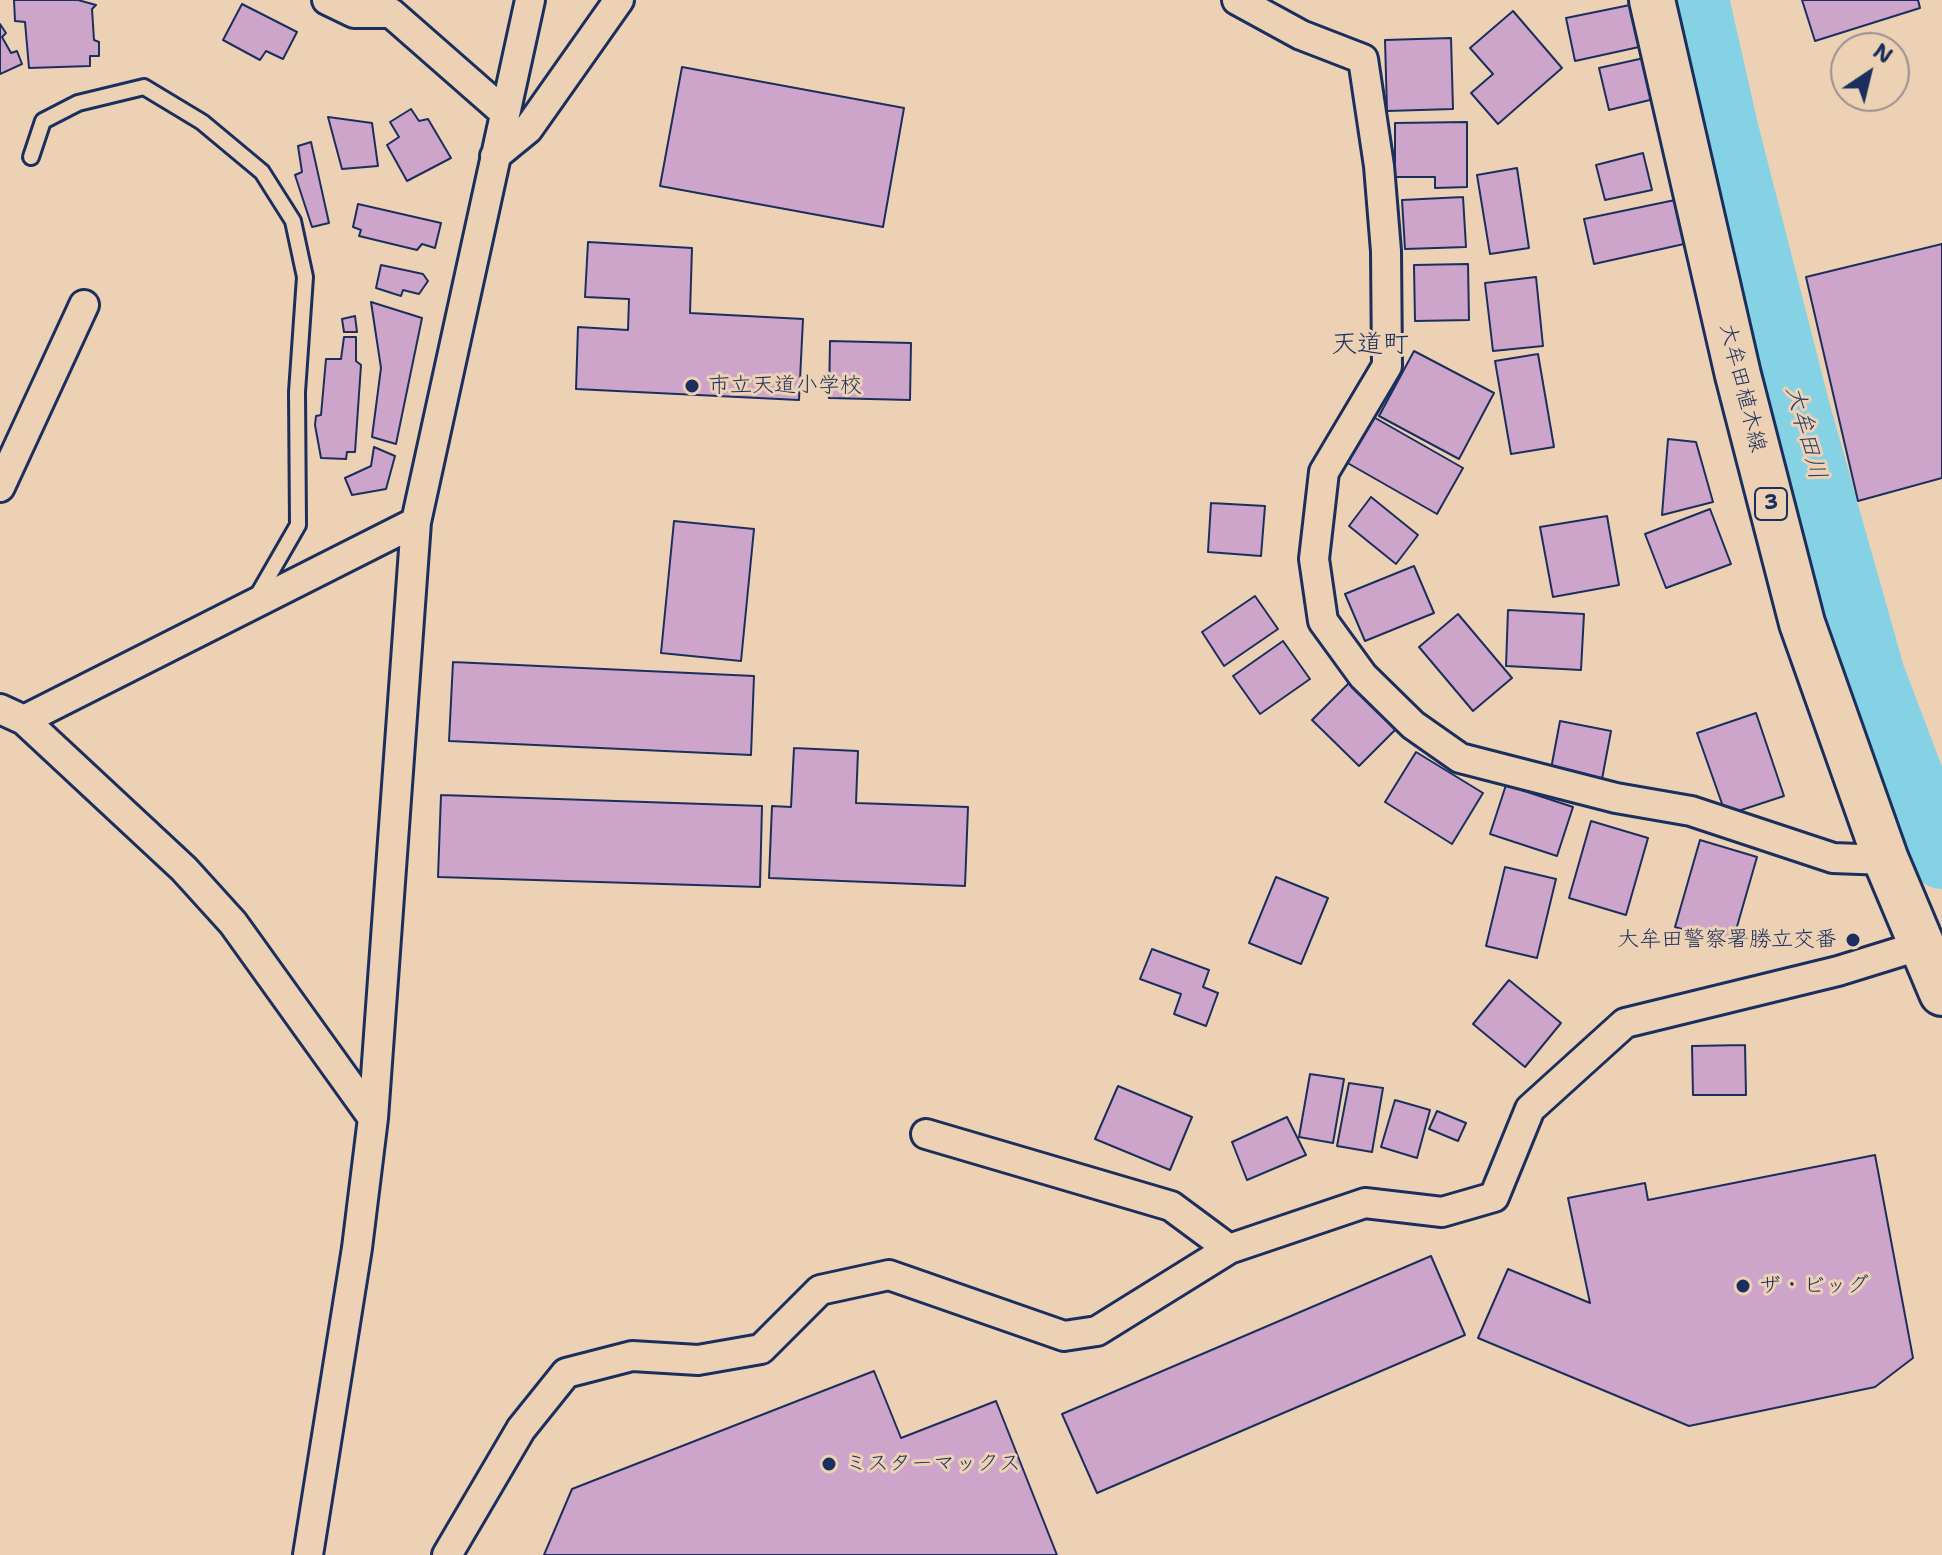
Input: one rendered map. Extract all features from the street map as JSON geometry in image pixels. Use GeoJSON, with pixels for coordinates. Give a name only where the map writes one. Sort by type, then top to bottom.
{"type":"FeatureCollection","features":[{"type":"Feature","properties":{"kind":"main road","name":"大牟田植木線"},"geometry":{"type":"LineString","coordinates":[[1652,0],[1738,375],[1802,623],[1886,860],[1942,993]]}},
{"type":"Feature","properties":{"kind":"street"},"geometry":{"type":"LineString","coordinates":[[327,0],[354,13],[391,13],[505,113]]}},
{"type":"Feature","properties":{"kind":"street"},"geometry":{"type":"LineString","coordinates":[[308,1555],[357,1248],[373,1118],[416,522],[530,0]]}},
{"type":"Feature","properties":{"kind":"street"},"geometry":{"type":"LineString","coordinates":[[495,156],[528,129],[619,0]]}},
{"type":"Feature","properties":{"kind":"street"},"geometry":{"type":"LineString","coordinates":[[1237,0],[1301,35],[1363,59],[1379,166],[1386,251],[1387,366],[1324,472],[1314,559],[1323,621],[1363,676],[1413,725],[1460,758],[1616,798],[1691,811],[1833,858],[1886,860]]}},
{"type":"Feature","properties":{"kind":"street"},"geometry":{"type":"LineString","coordinates":[[0,487],[84,305]]}},
{"type":"Feature","properties":{"kind":"street"},"geometry":{"type":"LineString","coordinates":[[373,1118],[233,923],[184,869],[12,714],[252,604],[416,522]]}},
{"type":"Feature","properties":{"kind":"street"},"geometry":{"type":"LineString","coordinates":[[447,1555],[521,1429],[566,1373],[632,1356],[698,1360],[761,1349],[820,1290],[889,1275],[1064,1336],[1097,1331],[1229,1249],[1365,1203],[1442,1212],[1494,1197],[1530,1109],[1625,1023],[1838,971],[1922,945]]}},
{"type":"Feature","properties":{"kind":"street"},"geometry":{"type":"LineString","coordinates":[[926,1134],[1171,1206],[1229,1249]]}},
{"type":"Feature","properties":{"kind":"lane"},"geometry":{"type":"LineString","coordinates":[[31,157],[43,121],[78,103],[144,87],[202,122],[262,172],[293,221],[305,277],[297,392],[298,525],[252,604]]}},
{"type":"Feature","properties":{"kind":"building"},"geometry":{"type":"Polygon","coordinates":[[[14,0],[78,0],[96,5],[92,9],[94,40],[99,42],[99,56],[90,56],[90,66],[29,68],[25,22],[15,21],[14,0]]]}},
{"type":"Feature","properties":{"kind":"building"},"geometry":{"type":"Polygon","coordinates":[[[1802,0],[1918,0],[1920,8],[1844,32],[1830,32],[1830,36],[1815,41],[1802,0]]]}},
{"type":"Feature","properties":{"kind":"building"},"geometry":{"type":"Polygon","coordinates":[[[242,4],[297,32],[283,59],[266,51],[260,60],[223,40],[242,4]]]}},
{"type":"Feature","properties":{"kind":"building"},"geometry":{"type":"Polygon","coordinates":[[[1630,5],[1639,47],[1575,61],[1566,18],[1630,5]]]}},
{"type":"Feature","properties":{"kind":"building"},"geometry":{"type":"Polygon","coordinates":[[[1513,11],[1562,68],[1498,124],[1471,93],[1493,74],[1470,48],[1513,11]]]}},
{"type":"Feature","properties":{"kind":"building"},"geometry":{"type":"Polygon","coordinates":[[[0,24],[6,33],[2,37],[11,53],[17,51],[22,64],[0,74],[0,24]]]}},
{"type":"Feature","properties":{"kind":"building"},"geometry":{"type":"Polygon","coordinates":[[[1451,38],[1453,109],[1387,111],[1385,40],[1451,38]]]}},
{"type":"Feature","properties":{"kind":"building"},"geometry":{"type":"Polygon","coordinates":[[[1644,58],[1654,99],[1609,110],[1599,68],[1644,58]]]}},
{"type":"Feature","properties":{"kind":"building"},"geometry":{"type":"Polygon","coordinates":[[[682,67],[904,108],[883,227],[660,186],[682,67]]]}},
{"type":"Feature","properties":{"kind":"building"},"geometry":{"type":"Polygon","coordinates":[[[411,109],[419,121],[428,119],[451,158],[407,181],[387,145],[399,137],[390,122],[411,109]]]}},
{"type":"Feature","properties":{"kind":"building"},"geometry":{"type":"Polygon","coordinates":[[[328,117],[372,123],[378,166],[342,169],[328,117]]]}},
{"type":"Feature","properties":{"kind":"building"},"geometry":{"type":"Polygon","coordinates":[[[1467,122],[1467,187],[1435,188],[1435,177],[1395,177],[1395,123],[1467,122]]]}},
{"type":"Feature","properties":{"kind":"building"},"geometry":{"type":"Polygon","coordinates":[[[311,142],[329,223],[312,227],[295,175],[302,172],[298,146],[311,142]]]}},
{"type":"Feature","properties":{"kind":"building"},"geometry":{"type":"Polygon","coordinates":[[[1643,153],[1652,190],[1605,200],[1596,165],[1643,153]]]}},
{"type":"Feature","properties":{"kind":"building"},"geometry":{"type":"Polygon","coordinates":[[[1517,168],[1529,248],[1490,254],[1477,175],[1517,168]]]}},
{"type":"Feature","properties":{"kind":"building"},"geometry":{"type":"Polygon","coordinates":[[[1463,197],[1466,247],[1405,249],[1402,200],[1463,197]]]}},
{"type":"Feature","properties":{"kind":"building"},"geometry":{"type":"Polygon","coordinates":[[[1675,200],[1684,244],[1594,264],[1584,219],[1675,200]]]}},
{"type":"Feature","properties":{"kind":"building"},"geometry":{"type":"Polygon","coordinates":[[[358,204],[441,223],[435,248],[422,244],[417,250],[359,236],[361,230],[353,227],[358,204]]]}},
{"type":"Feature","properties":{"kind":"building"},"geometry":{"type":"Polygon","coordinates":[[[588,242],[692,248],[690,313],[803,319],[799,400],[576,389],[578,327],[628,330],[629,299],[585,297],[588,242]]]}},
{"type":"Feature","properties":{"kind":"building"},"geometry":{"type":"Polygon","coordinates":[[[1942,244],[1942,478],[1858,501],[1806,277],[1942,244]]]}},
{"type":"Feature","properties":{"kind":"building"},"geometry":{"type":"Polygon","coordinates":[[[1468,264],[1469,320],[1415,321],[1414,265],[1468,264]]]}},
{"type":"Feature","properties":{"kind":"building"},"geometry":{"type":"Polygon","coordinates":[[[381,265],[423,274],[428,281],[419,294],[403,290],[401,296],[376,288],[381,265]]]}},
{"type":"Feature","properties":{"kind":"building"},"geometry":{"type":"Polygon","coordinates":[[[1536,277],[1543,346],[1493,351],[1485,283],[1536,277]]]}},
{"type":"Feature","properties":{"kind":"building"},"geometry":{"type":"Polygon","coordinates":[[[371,302],[422,318],[396,444],[372,437],[381,368],[371,302]]]}},
{"type":"Feature","properties":{"kind":"building"},"geometry":{"type":"Polygon","coordinates":[[[355,316],[357,332],[344,332],[342,319],[355,316]]]}},
{"type":"Feature","properties":{"kind":"building"},"geometry":{"type":"Polygon","coordinates":[[[344,337],[356,337],[356,361],[361,365],[355,452],[347,452],[346,459],[321,458],[315,425],[316,416],[321,415],[326,359],[341,359],[344,337]]]}},
{"type":"Feature","properties":{"kind":"building"},"geometry":{"type":"Polygon","coordinates":[[[830,341],[911,343],[910,400],[829,398],[830,341]]]}},
{"type":"Feature","properties":{"kind":"building"},"geometry":{"type":"Polygon","coordinates":[[[1414,351],[1494,393],[1459,459],[1379,416],[1414,351]]]}},
{"type":"Feature","properties":{"kind":"building"},"geometry":{"type":"Polygon","coordinates":[[[1538,354],[1554,447],[1511,454],[1495,361],[1538,354]]]}},
{"type":"Feature","properties":{"kind":"building"},"geometry":{"type":"Polygon","coordinates":[[[1370,415],[1463,468],[1437,514],[1344,461],[1370,415]]]}},
{"type":"Feature","properties":{"kind":"building"},"geometry":{"type":"Polygon","coordinates":[[[1668,439],[1696,442],[1713,502],[1662,515],[1668,439]]]}},
{"type":"Feature","properties":{"kind":"building"},"geometry":{"type":"Polygon","coordinates":[[[374,447],[395,456],[386,489],[352,495],[345,478],[371,466],[374,447]]]}},
{"type":"Feature","properties":{"kind":"building"},"geometry":{"type":"Polygon","coordinates":[[[1371,497],[1418,535],[1396,564],[1349,526],[1371,497]]]}},
{"type":"Feature","properties":{"kind":"building"},"geometry":{"type":"Polygon","coordinates":[[[1211,503],[1265,506],[1261,556],[1208,552],[1211,503]]]}},
{"type":"Feature","properties":{"kind":"building"},"geometry":{"type":"Polygon","coordinates":[[[1710,509],[1731,564],[1666,588],[1645,534],[1710,509]]]}},
{"type":"Feature","properties":{"kind":"building"},"geometry":{"type":"Polygon","coordinates":[[[1607,516],[1619,585],[1553,597],[1540,527],[1607,516]]]}},
{"type":"Feature","properties":{"kind":"building"},"geometry":{"type":"Polygon","coordinates":[[[674,521],[754,529],[741,661],[661,653],[674,521]]]}},
{"type":"Feature","properties":{"kind":"building"},"geometry":{"type":"Polygon","coordinates":[[[1414,566],[1434,613],[1365,641],[1345,594],[1414,566]]]}},
{"type":"Feature","properties":{"kind":"building"},"geometry":{"type":"Polygon","coordinates":[[[1255,596],[1278,629],[1224,666],[1202,632],[1255,596]]]}},
{"type":"Feature","properties":{"kind":"building"},"geometry":{"type":"Polygon","coordinates":[[[1508,610],[1584,614],[1581,670],[1506,666],[1508,610]]]}},
{"type":"Feature","properties":{"kind":"building"},"geometry":{"type":"Polygon","coordinates":[[[1458,614],[1512,678],[1473,711],[1419,647],[1458,614]]]}},
{"type":"Feature","properties":{"kind":"building"},"geometry":{"type":"Polygon","coordinates":[[[1283,641],[1310,679],[1260,714],[1233,676],[1283,641]]]}},
{"type":"Feature","properties":{"kind":"building"},"geometry":{"type":"Polygon","coordinates":[[[453,662],[754,676],[751,755],[449,741],[453,662]]]}},
{"type":"Feature","properties":{"kind":"building"},"geometry":{"type":"Polygon","coordinates":[[[1351,681],[1398,727],[1359,766],[1312,720],[1351,681]]]}},
{"type":"Feature","properties":{"kind":"building"},"geometry":{"type":"Polygon","coordinates":[[[1756,713],[1784,796],[1726,815],[1697,733],[1756,713]]]}},
{"type":"Feature","properties":{"kind":"building"},"geometry":{"type":"Polygon","coordinates":[[[1560,721],[1611,731],[1602,779],[1551,769],[1560,721]]]}},
{"type":"Feature","properties":{"kind":"building"},"geometry":{"type":"Polygon","coordinates":[[[794,748],[858,751],[856,803],[968,807],[965,886],[769,878],[772,806],[791,807],[794,748]]]}},
{"type":"Feature","properties":{"kind":"building"},"geometry":{"type":"Polygon","coordinates":[[[1416,752],[1483,793],[1452,844],[1385,802],[1416,752]]]}},
{"type":"Feature","properties":{"kind":"building"},"geometry":{"type":"Polygon","coordinates":[[[1506,785],[1573,807],[1557,856],[1490,834],[1506,785]]]}},
{"type":"Feature","properties":{"kind":"building"},"geometry":{"type":"Polygon","coordinates":[[[441,795],[762,806],[760,887],[438,877],[441,795]]]}},
{"type":"Feature","properties":{"kind":"building"},"geometry":{"type":"Polygon","coordinates":[[[1591,821],[1648,838],[1626,915],[1569,898],[1591,821]]]}},
{"type":"Feature","properties":{"kind":"building"},"geometry":{"type":"Polygon","coordinates":[[[1700,840],[1757,857],[1732,944],[1675,927],[1700,840]]]}},
{"type":"Feature","properties":{"kind":"building"},"geometry":{"type":"Polygon","coordinates":[[[1505,867],[1556,879],[1537,958],[1486,946],[1505,867]]]}},
{"type":"Feature","properties":{"kind":"building"},"geometry":{"type":"Polygon","coordinates":[[[1276,877],[1328,898],[1301,964],[1249,943],[1276,877]]]}},
{"type":"Feature","properties":{"kind":"building"},"geometry":{"type":"Polygon","coordinates":[[[1152,949],[1209,970],[1203,987],[1218,993],[1206,1026],[1174,1014],[1181,994],[1140,979],[1152,949]]]}},
{"type":"Feature","properties":{"kind":"building"},"geometry":{"type":"Polygon","coordinates":[[[1509,980],[1561,1023],[1525,1067],[1473,1024],[1509,980]]]}},
{"type":"Feature","properties":{"kind":"building"},"geometry":{"type":"Polygon","coordinates":[[[1745,1045],[1746,1095],[1693,1095],[1692,1046],[1745,1045]]]}},
{"type":"Feature","properties":{"kind":"building"},"geometry":{"type":"Polygon","coordinates":[[[1310,1074],[1344,1079],[1333,1143],[1299,1137],[1310,1074]]]}},
{"type":"Feature","properties":{"kind":"building"},"geometry":{"type":"Polygon","coordinates":[[[1349,1083],[1383,1088],[1372,1152],[1337,1146],[1349,1083]]]}},
{"type":"Feature","properties":{"kind":"building"},"geometry":{"type":"Polygon","coordinates":[[[1118,1086],[1192,1117],[1170,1170],[1095,1139],[1118,1086]]]}},
{"type":"Feature","properties":{"kind":"building"},"geometry":{"type":"Polygon","coordinates":[[[1395,1100],[1430,1110],[1417,1158],[1381,1147],[1395,1100]]]}},
{"type":"Feature","properties":{"kind":"building"},"geometry":{"type":"Polygon","coordinates":[[[1437,1111],[1466,1123],[1458,1141],[1429,1129],[1437,1111]]]}},
{"type":"Feature","properties":{"kind":"building"},"geometry":{"type":"Polygon","coordinates":[[[1287,1117],[1306,1155],[1247,1180],[1232,1142],[1287,1117]]]}},
{"type":"Feature","properties":{"kind":"building","name":"ザ・ビッグ"},"geometry":{"type":"Polygon","coordinates":[[[1875,1155],[1913,1358],[1875,1387],[1689,1426],[1478,1338],[1508,1269],[1590,1303],[1568,1198],[1645,1183],[1648,1200],[1875,1155]]]}},
{"type":"Feature","properties":{"kind":"building"},"geometry":{"type":"Polygon","coordinates":[[[1431,1256],[1465,1335],[1097,1493],[1062,1414],[1431,1256]]]}},
{"type":"Feature","properties":{"kind":"building","name":"ミスターマックス"},"geometry":{"type":"Polygon","coordinates":[[[874,1371],[901,1438],[996,1401],[1057,1555],[544,1555],[572,1489],[874,1371]]]}},
{"type":"Feature","properties":{"kind":"waterway","name":"大牟田川"},"geometry":{"type":"LineString","coordinates":[[1697,0],[1727,132],[1799,413],[1873,675],[1942,857]]}},
{"type":"Feature","properties":{"kind":"place","name":"市立天道小学校"},"geometry":{"type":"Point","coordinates":[692,386]}},
{"type":"Feature","properties":{"kind":"place","name":"大牟田警察署勝立交番"},"geometry":{"type":"Point","coordinates":[1853,940]}},
{"type":"Feature","properties":{"kind":"place","name":"ザ・ビッグ"},"geometry":{"type":"Point","coordinates":[1743,1286]}},
{"type":"Feature","properties":{"kind":"place","name":"ミスターマックス"},"geometry":{"type":"Point","coordinates":[829,1464]}},
{"type":"Feature","properties":{"kind":"district","name":"天道町"},"geometry":{"type":"Point","coordinates":[1370,345]}}]}
